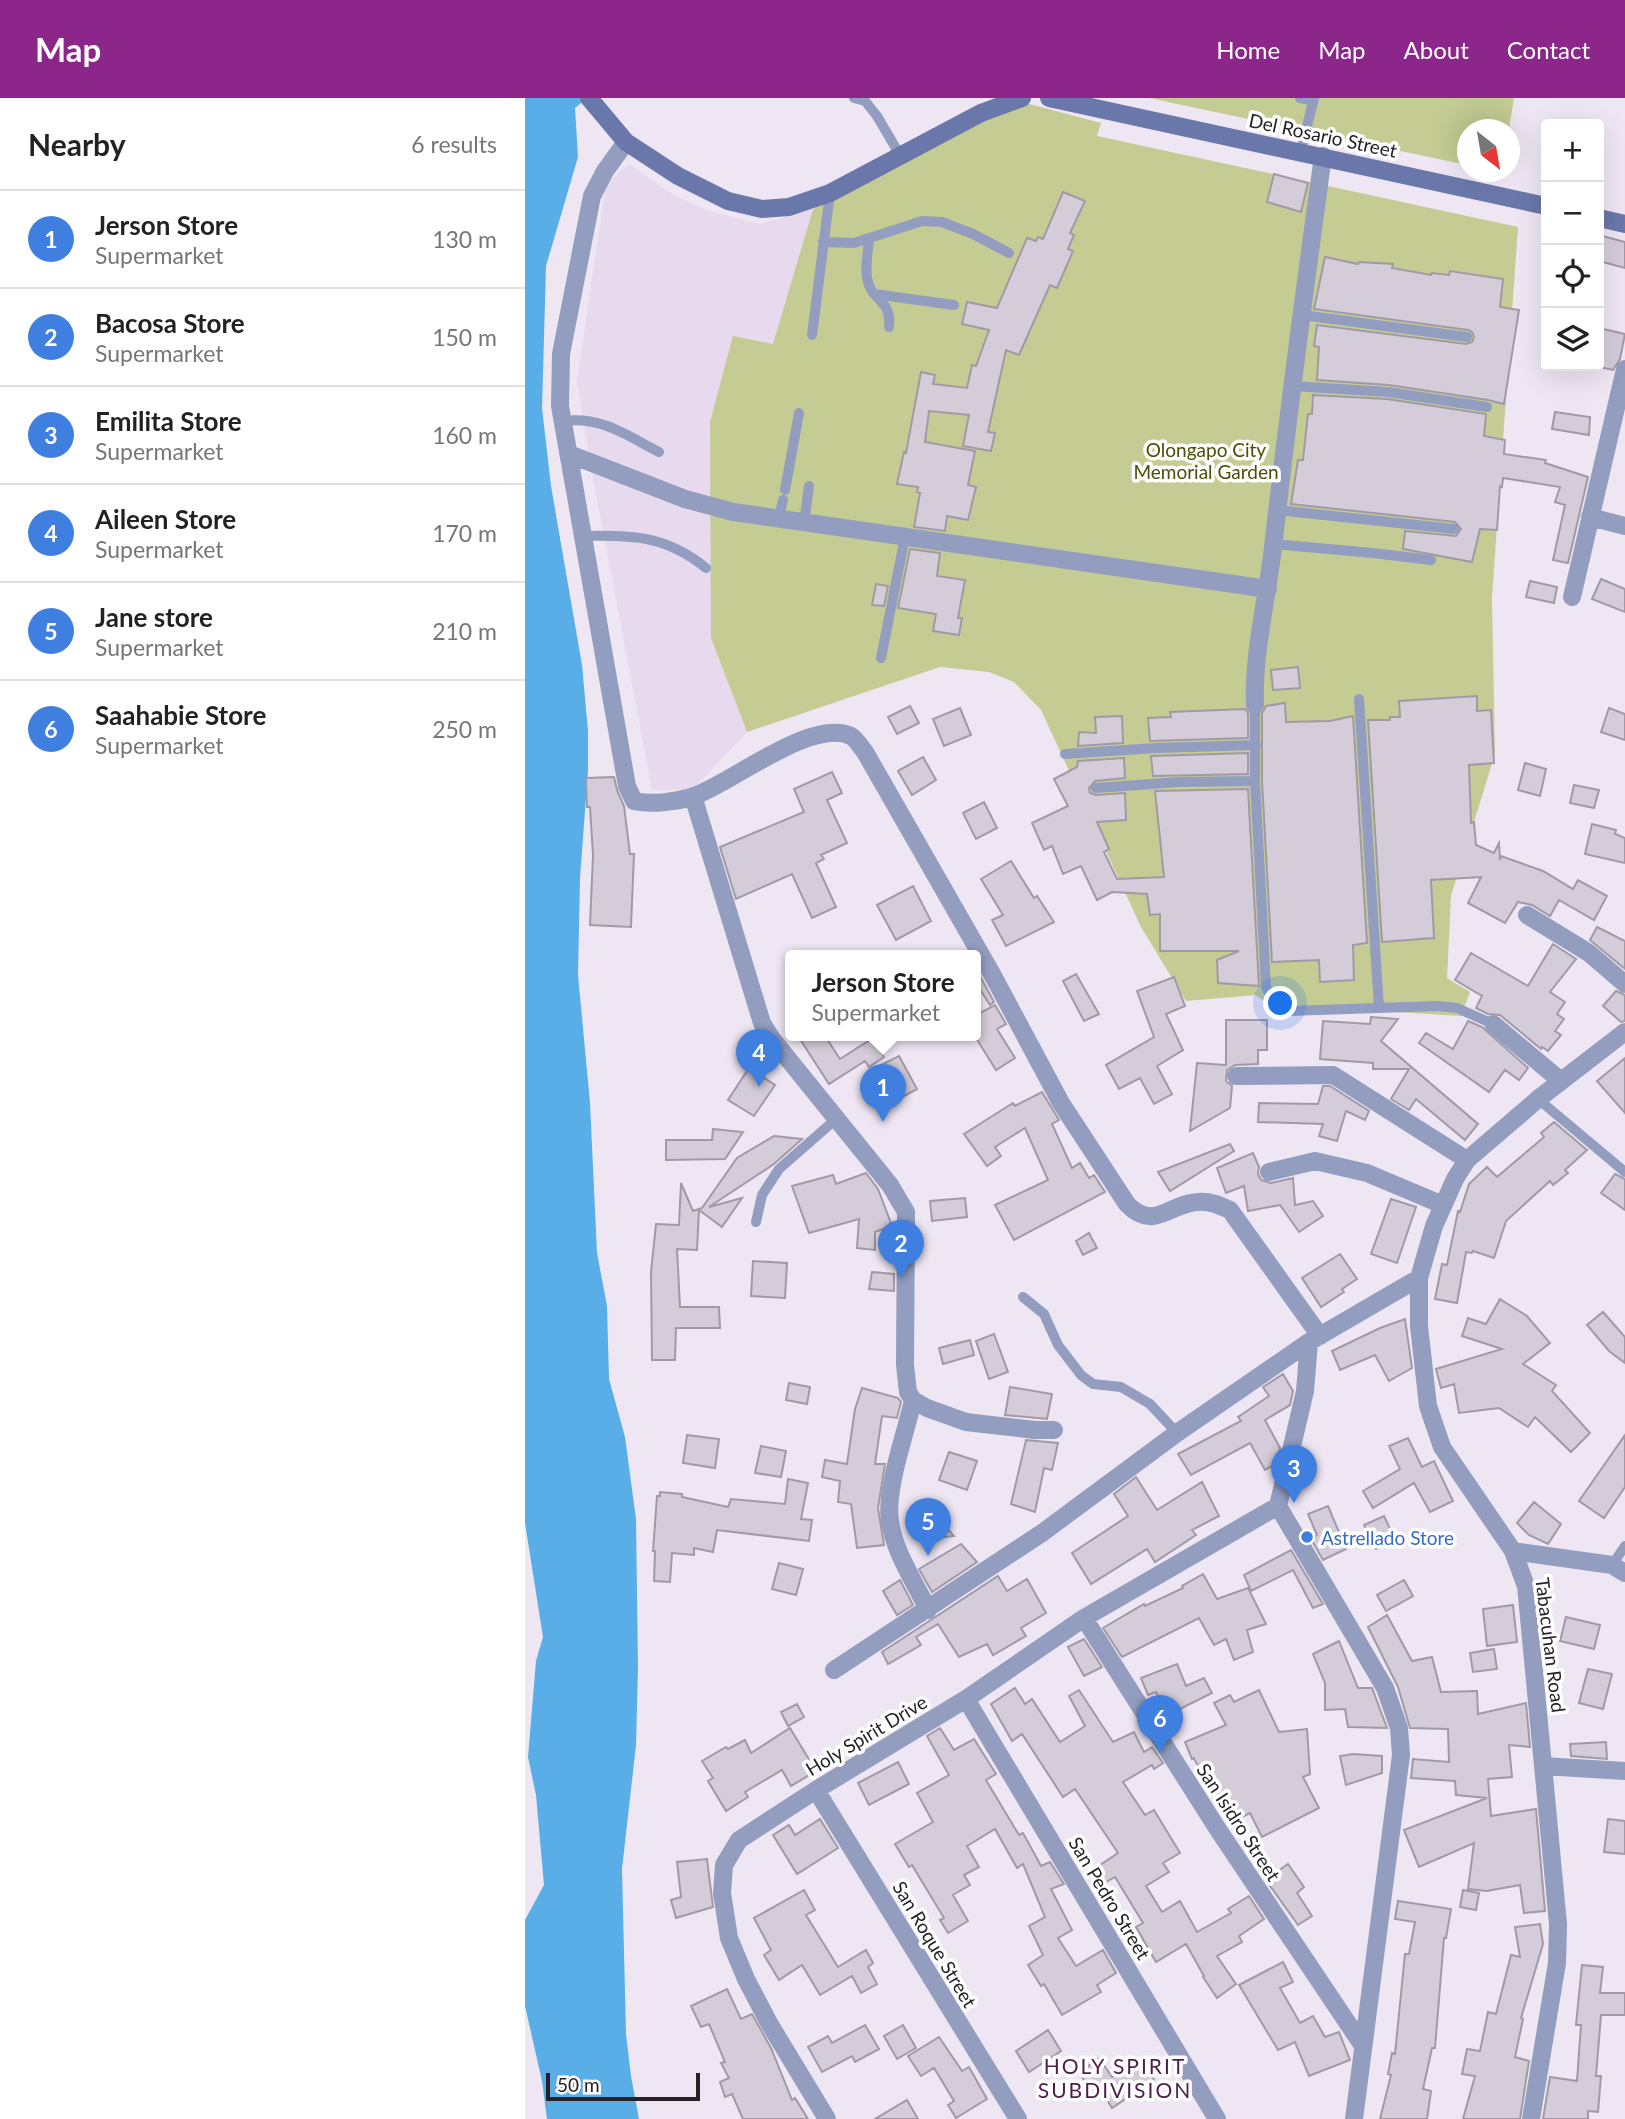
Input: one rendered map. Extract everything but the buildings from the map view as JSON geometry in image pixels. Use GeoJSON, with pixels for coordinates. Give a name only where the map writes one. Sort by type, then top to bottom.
{"type":"FeatureCollection","features":[{"type":"Feature","properties":{"kind":"main road"},"geometry":{"type":"LineString","coordinates":[[592,102],[626,142],[678,176],[728,201],[762,209],[789,207],[829,193],[981,113],[1022,98]]}},
{"type":"Feature","properties":{"kind":"main road","name":"Del Rosario Street"},"geometry":{"type":"LineString","coordinates":[[1049,98],[1541,205]]}},
{"type":"Feature","properties":{"kind":"main road"},"geometry":{"type":"LineString","coordinates":[[1604,219],[1625,224]]}},
{"type":"Feature","properties":{"kind":"street"},"geometry":{"type":"LineString","coordinates":[[626,142],[591,196],[561,354],[560,406],[627,786],[634,800],[646,804],[693,796],[801,740],[834,732],[852,737],[865,752],[978,950]]}},
{"type":"Feature","properties":{"kind":"street"},"geometry":{"type":"LineString","coordinates":[[1255,705],[1254,676],[1268,589],[1301,315],[1324,156]]}},
{"type":"Feature","properties":{"kind":"street"},"geometry":{"type":"LineString","coordinates":[[1572,597],[1624,375]]}},
{"type":"Feature","properties":{"kind":"street"},"geometry":{"type":"LineString","coordinates":[[569,454],[711,508],[1268,589]]}},
{"type":"Feature","properties":{"kind":"street"},"geometry":{"type":"LineString","coordinates":[[1590,517],[1625,526]]}},
{"type":"Feature","properties":{"kind":"street"},"geometry":{"type":"LineString","coordinates":[[693,796],[762,1023],[772,1040],[890,1185],[906,1212],[905,1365],[908,1392],[913,1400],[927,1408],[966,1422],[1054,1430]]}},
{"type":"Feature","properties":{"kind":"street"},"geometry":{"type":"LineString","coordinates":[[1527,915],[1589,953],[1625,984]]}},
{"type":"Feature","properties":{"kind":"street"},"geometry":{"type":"LineString","coordinates":[[981,955],[1061,1103],[1127,1204],[1137,1214],[1146,1217],[1196,1202],[1216,1203],[1230,1210],[1314,1339],[1305,1391],[1278,1506],[1385,1688],[1399,1728],[1401,1755],[1354,2119]]}},
{"type":"Feature","properties":{"kind":"street"},"geometry":{"type":"LineString","coordinates":[[1493,1024],[1561,1081]]}},
{"type":"Feature","properties":{"kind":"street","name":"Tabacuhan Road"},"geometry":{"type":"LineString","coordinates":[[1531,2119],[1557,1963],[1558,1924],[1526,1586],[1513,1551],[1442,1447],[1428,1406],[1419,1326],[1419,1278],[1434,1226],[1467,1160],[1561,1081],[1621,1042]]}},
{"type":"Feature","properties":{"kind":"street"},"geometry":{"type":"LineString","coordinates":[[1236,1076],[1333,1075],[1467,1160]]}},
{"type":"Feature","properties":{"kind":"street"},"geometry":{"type":"LineString","coordinates":[[1269,1172],[1315,1161],[1367,1173],[1443,1205]]}},
{"type":"Feature","properties":{"kind":"street"},"geometry":{"type":"LineString","coordinates":[[834,1670],[929,1610],[1042,1533],[1177,1433],[1314,1339],[1419,1278]]}},
{"type":"Feature","properties":{"kind":"street"},"geometry":{"type":"LineString","coordinates":[[913,1400],[891,1494],[889,1520],[895,1541],[929,1610]]}},
{"type":"Feature","properties":{"kind":"street","name":"Holy Spirit Drive"},"geometry":{"type":"LineString","coordinates":[[827,2119],[769,2023],[729,1938],[722,1894],[724,1865],[739,1840],[966,1699],[1084,1618],[1278,1506]]}},
{"type":"Feature","properties":{"kind":"street"},"geometry":{"type":"LineString","coordinates":[[1513,1551],[1618,1569]]}},
{"type":"Feature","properties":{"kind":"street","name":"San Isidro Street"},"geometry":{"type":"LineString","coordinates":[[1084,1618],[1217,1828],[1363,2046]]}},
{"type":"Feature","properties":{"kind":"street","name":"San Pedro Street"},"geometry":{"type":"LineString","coordinates":[[966,1699],[1217,2119]]}},
{"type":"Feature","properties":{"kind":"street"},"geometry":{"type":"LineString","coordinates":[[1543,1766],[1625,1771]]}},
{"type":"Feature","properties":{"kind":"street","name":"San Roque Street"},"geometry":{"type":"LineString","coordinates":[[816,1790],[1018,2119]]}},
{"type":"Feature","properties":{"kind":"lane"},"geometry":{"type":"LineString","coordinates":[[854,98],[865,101],[877,116],[901,157]]}},
{"type":"Feature","properties":{"kind":"lane"},"geometry":{"type":"LineString","coordinates":[[1300,98],[1314,100],[1301,152]]}},
{"type":"Feature","properties":{"kind":"lane"},"geometry":{"type":"LineString","coordinates":[[812,335],[829,193]]}},
{"type":"Feature","properties":{"kind":"lane"},"geometry":{"type":"LineString","coordinates":[[823,242],[853,243],[922,221],[942,222],[973,234],[1009,253]]}},
{"type":"Feature","properties":{"kind":"lane"},"geometry":{"type":"LineString","coordinates":[[869,239],[867,278],[873,294],[886,306],[890,314],[890,327]]}},
{"type":"Feature","properties":{"kind":"lane"},"geometry":{"type":"LineString","coordinates":[[873,294],[954,305]]}},
{"type":"Feature","properties":{"kind":"lane"},"geometry":{"type":"LineString","coordinates":[[1301,315],[1467,338]]}},
{"type":"Feature","properties":{"kind":"lane"},"geometry":{"type":"LineString","coordinates":[[1292,386],[1388,392],[1487,407]]}},
{"type":"Feature","properties":{"kind":"lane"},"geometry":{"type":"LineString","coordinates":[[779,518],[799,413]]}},
{"type":"Feature","properties":{"kind":"lane"},"geometry":{"type":"LineString","coordinates":[[563,421],[583,419],[603,424],[659,452]]}},
{"type":"Feature","properties":{"kind":"lane"},"geometry":{"type":"LineString","coordinates":[[804,523],[809,486]]}},
{"type":"Feature","properties":{"kind":"lane"},"geometry":{"type":"LineString","coordinates":[[1277,510],[1454,529]]}},
{"type":"Feature","properties":{"kind":"lane"},"geometry":{"type":"LineString","coordinates":[[585,536],[619,535],[660,541],[688,554],[706,568]]}},
{"type":"Feature","properties":{"kind":"lane"},"geometry":{"type":"LineString","coordinates":[[881,658],[905,537]]}},
{"type":"Feature","properties":{"kind":"lane"},"geometry":{"type":"LineString","coordinates":[[1273,544],[1431,561]]}},
{"type":"Feature","properties":{"kind":"lane"},"geometry":{"type":"LineString","coordinates":[[1359,699],[1379,1008]]}},
{"type":"Feature","properties":{"kind":"lane"},"geometry":{"type":"LineString","coordinates":[[1255,705],[1255,781],[1266,986],[1271,1001],[1289,1011],[1438,1006],[1457,1008],[1493,1024]]}},
{"type":"Feature","properties":{"kind":"lane"},"geometry":{"type":"LineString","coordinates":[[1065,754],[1256,745]]}},
{"type":"Feature","properties":{"kind":"lane"},"geometry":{"type":"LineString","coordinates":[[1096,788],[1179,782],[1255,781]]}},
{"type":"Feature","properties":{"kind":"lane"},"geometry":{"type":"LineString","coordinates":[[1538,1099],[1625,1172]]}},
{"type":"Feature","properties":{"kind":"lane"},"geometry":{"type":"LineString","coordinates":[[756,1222],[762,1195],[779,1169],[836,1119]]}},
{"type":"Feature","properties":{"kind":"lane"},"geometry":{"type":"LineString","coordinates":[[1023,1297],[1044,1314],[1058,1345],[1080,1375],[1093,1384],[1121,1387],[1150,1404],[1177,1433]]}},
{"type":"Feature","properties":{"kind":"lane"},"geometry":{"type":"LineString","coordinates":[[1618,1569],[1625,1546]]}},
{"type":"Feature","properties":{"kind":"shaded area"},"geometry":{"type":"Polygon","coordinates":[[[629,164],[672,194],[709,211],[760,224],[813,209],[773,344],[711,506],[711,638],[747,732],[692,790],[652,790],[577,381],[606,184],[629,164]]]}},
{"type":"Feature","properties":{"kind":"green space"},"geometry":{"type":"Polygon","coordinates":[[[1149,98],[1514,98],[1511,119],[1457,119],[1457,163],[1149,98]]]}},
{"type":"Feature","properties":{"kind":"green space","name":"Olongapo City Memorial Garden"},"geometry":{"type":"Polygon","coordinates":[[[1022,102],[1101,123],[1097,136],[1518,227],[1492,597],[1495,754],[1451,896],[1447,978],[1470,992],[1461,1016],[1267,1004],[1256,995],[1186,1001],[1141,927],[1041,710],[1014,682],[989,672],[940,667],[747,732],[711,638],[710,422],[733,336],[773,344],[813,209],[1022,102]]]}},
{"type":"Feature","properties":{"kind":"water"},"geometry":{"type":"Polygon","coordinates":[[[525,98],[587,98],[575,108],[578,157],[546,266],[542,408],[551,486],[582,665],[588,731],[578,975],[590,1103],[597,1253],[607,1306],[609,1379],[625,1437],[636,1519],[636,1745],[622,1869],[626,2034],[639,2119],[547,2119],[542,2081],[525,2006],[525,1920],[544,1885],[536,1795],[528,1757],[536,1661],[543,1637],[525,1523],[525,98]]]}},
{"type":"Feature","properties":{"kind":"place","name":"Aileen Store"},"geometry":{"type":"Point","coordinates":[759,1087]}},
{"type":"Feature","properties":{"kind":"place","name":"Jerson Store"},"geometry":{"type":"Point","coordinates":[883,1122]}},
{"type":"Feature","properties":{"kind":"place","name":"Bacosa Store"},"geometry":{"type":"Point","coordinates":[901,1278]}},
{"type":"Feature","properties":{"kind":"place","name":"Emilita Store"},"geometry":{"type":"Point","coordinates":[1294,1503]}},
{"type":"Feature","properties":{"kind":"place","name":"Astrellado Store"},"geometry":{"type":"Point","coordinates":[1307,1537]}},
{"type":"Feature","properties":{"kind":"place","name":"Jane store"},"geometry":{"type":"Point","coordinates":[928,1556]}},
{"type":"Feature","properties":{"kind":"place","name":"Saahabie Store"},"geometry":{"type":"Point","coordinates":[1160,1753]}},
{"type":"Feature","properties":{"kind":"district","name":"HOLY SPIRIT SUBDIVISION"},"geometry":{"type":"Point","coordinates":[1115,2077]}}]}
